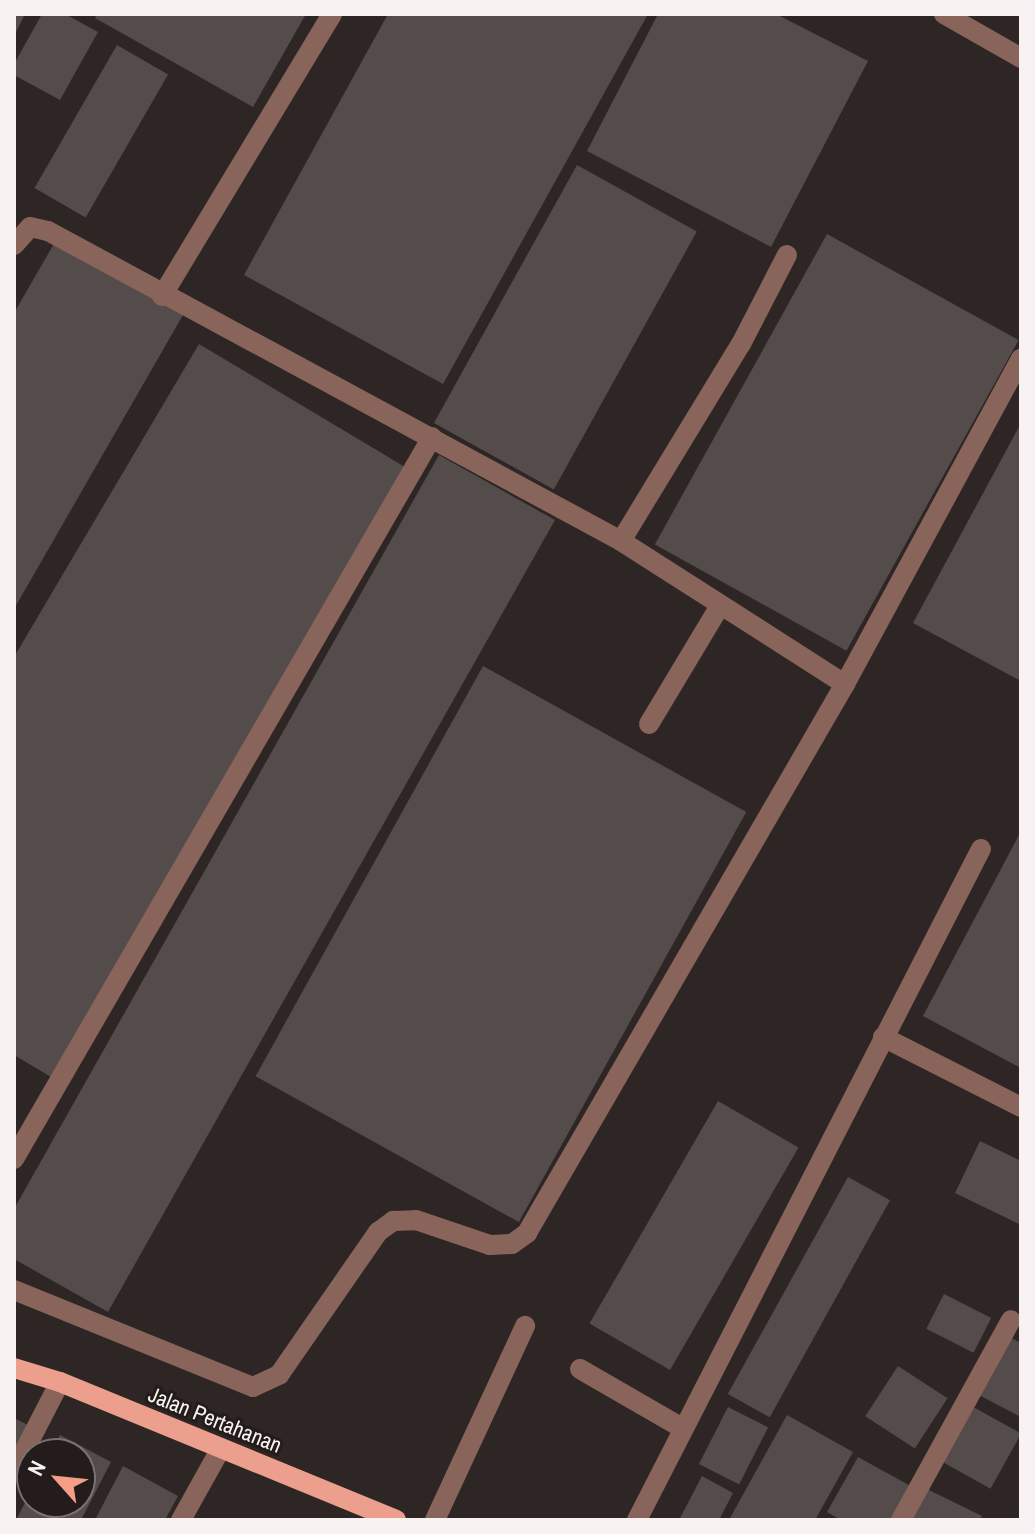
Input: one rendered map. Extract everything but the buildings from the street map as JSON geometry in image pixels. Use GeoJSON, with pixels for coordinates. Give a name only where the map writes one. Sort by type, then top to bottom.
{"type":"FeatureCollection","features":[{"type":"Feature","properties":{"kind":"main road","name":"Jalan Pertahanan"},"geometry":{"type":"LineString","coordinates":[[14,1368],[60,1382],[396,1520]]}},
{"type":"Feature","properties":{"kind":"street"},"geometry":{"type":"LineString","coordinates":[[162,296],[332,14]]}},
{"type":"Feature","properties":{"kind":"street"},"geometry":{"type":"LineString","coordinates":[[944,14],[1021,58]]}},
{"type":"Feature","properties":{"kind":"street"},"geometry":{"type":"LineString","coordinates":[[14,245],[30,227],[48,231],[162,296],[432,437],[621,541],[845,684]]}},
{"type":"Feature","properties":{"kind":"street"},"geometry":{"type":"LineString","coordinates":[[621,541],[741,344],[787,255]]}},
{"type":"Feature","properties":{"kind":"street"},"geometry":{"type":"LineString","coordinates":[[14,1290],[253,1387],[279,1375],[378,1232],[393,1221],[416,1220],[490,1245],[512,1244],[527,1233],[845,684],[1021,359]]}},
{"type":"Feature","properties":{"kind":"street"},"geometry":{"type":"LineString","coordinates":[[14,1159],[432,437]]}},
{"type":"Feature","properties":{"kind":"street"},"geometry":{"type":"LineString","coordinates":[[649,724],[720,606]]}},
{"type":"Feature","properties":{"kind":"street"},"geometry":{"type":"LineString","coordinates":[[637,1520],[981,849]]}},
{"type":"Feature","properties":{"kind":"street"},"geometry":{"type":"LineString","coordinates":[[883,1037],[1021,1107]]}},
{"type":"Feature","properties":{"kind":"street"},"geometry":{"type":"LineString","coordinates":[[901,1520],[1011,1320]]}},
{"type":"Feature","properties":{"kind":"street"},"geometry":{"type":"LineString","coordinates":[[435,1520],[525,1326]]}},
{"type":"Feature","properties":{"kind":"street"},"geometry":{"type":"LineString","coordinates":[[580,1369],[682,1428]]}},
{"type":"Feature","properties":{"kind":"street"},"geometry":{"type":"LineString","coordinates":[[14,1471],[60,1382]]}},
{"type":"Feature","properties":{"kind":"street"},"geometry":{"type":"LineString","coordinates":[[181,1520],[221,1448]]}}]}
